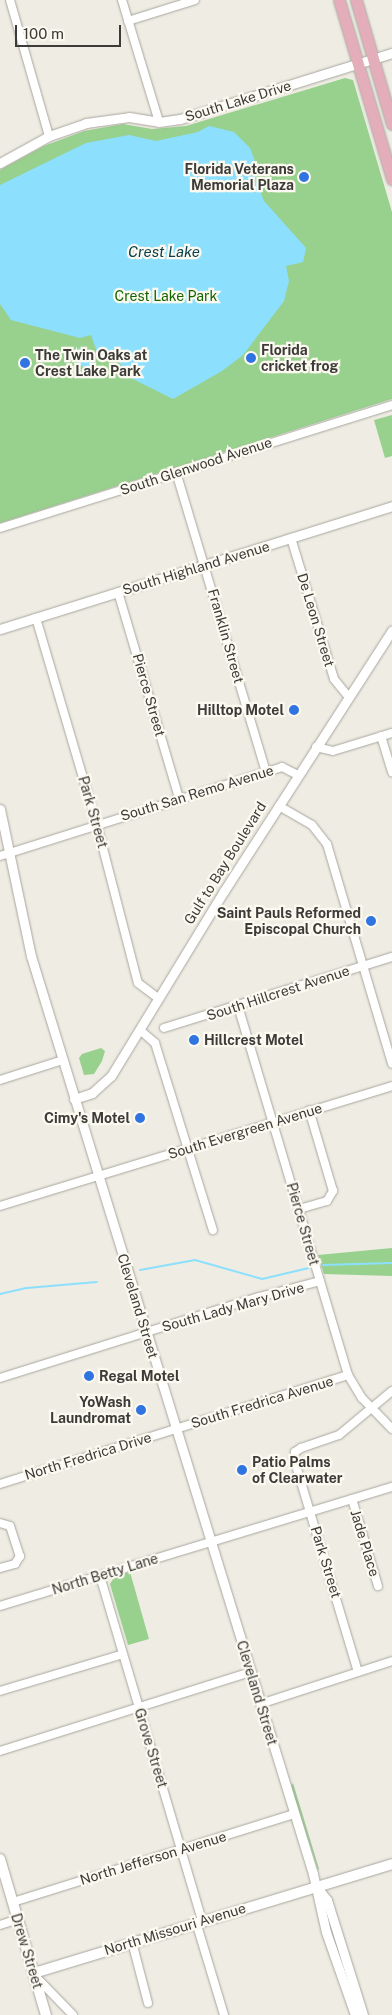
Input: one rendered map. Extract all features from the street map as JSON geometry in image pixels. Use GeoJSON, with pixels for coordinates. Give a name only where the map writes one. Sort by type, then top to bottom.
{"type":"FeatureCollection","features":[{"type":"Feature","properties":{"kind":"main road"},"geometry":{"type":"LineString","coordinates":[[339,0],[392,179]]}},
{"type":"Feature","properties":{"kind":"main road"},"geometry":{"type":"LineString","coordinates":[[356,0],[392,124]]}},
{"type":"Feature","properties":{"kind":"main road","name":"Drew Street"},"geometry":{"type":"LineString","coordinates":[[0,1859],[46,2015]]}},
{"type":"Feature","properties":{"kind":"main road","name":"North Missouri Avenue"},"geometry":{"type":"LineString","coordinates":[[34,1973],[199,1921],[392,1864]]}},
{"type":"Feature","properties":{"kind":"street"},"geometry":{"type":"LineString","coordinates":[[10,0],[49,136]]}},
{"type":"Feature","properties":{"kind":"street"},"geometry":{"type":"LineString","coordinates":[[122,0],[159,122]]}},
{"type":"Feature","properties":{"kind":"street"},"geometry":{"type":"LineString","coordinates":[[128,21],[195,0]]}},
{"type":"Feature","properties":{"kind":"street","name":"South Lake Drive"},"geometry":{"type":"LineString","coordinates":[[0,163],[49,136],[108,118],[159,122],[204,113],[392,53]]}},
{"type":"Feature","properties":{"kind":"street","name":"South Glenwood Avenue"},"geometry":{"type":"LineString","coordinates":[[0,528],[392,405]]}},
{"type":"Feature","properties":{"kind":"street","name":"Franklin Street"},"geometry":{"type":"LineString","coordinates":[[176,472],[266,772]]}},
{"type":"Feature","properties":{"kind":"street","name":"South Highland Avenue"},"geometry":{"type":"LineString","coordinates":[[0,629],[392,506]]}},
{"type":"Feature","properties":{"kind":"street","name":"De Leon Street"},"geometry":{"type":"LineString","coordinates":[[291,538],[334,679],[348,696]]}},
{"type":"Feature","properties":{"kind":"street","name":"Pierce Street"},"geometry":{"type":"LineString","coordinates":[[118,592],[179,798]]}},
{"type":"Feature","properties":{"kind":"street","name":"Park Street"},"geometry":{"type":"LineString","coordinates":[[36,618],[97,825],[138,982],[158,998]]}},
{"type":"Feature","properties":{"kind":"street","name":"Gulf to Bay Boulevard"},"geometry":{"type":"LineString","coordinates":[[74,1099],[102,1087],[140,1030],[158,998],[348,696],[392,630]]}},
{"type":"Feature","properties":{"kind":"street"},"geometry":{"type":"LineString","coordinates":[[316,747],[334,751],[392,733]]}},
{"type":"Feature","properties":{"kind":"street"},"geometry":{"type":"LineString","coordinates":[[382,736],[392,772]]}},
{"type":"Feature","properties":{"kind":"street","name":"South San Remo Avenue"},"geometry":{"type":"LineString","coordinates":[[5,854],[282,767],[298,775]]}},
{"type":"Feature","properties":{"kind":"street"},"geometry":{"type":"LineString","coordinates":[[279,806],[322,834],[392,1064]]}},
{"type":"Feature","properties":{"kind":"street","name":"Cleveland Street"},"geometry":{"type":"LineString","coordinates":[[0,809],[5,854],[22,922],[74,1099],[316,1886],[326,1932],[355,2015]]}},
{"type":"Feature","properties":{"kind":"street","name":"South Hillcrest Avenue"},"geometry":{"type":"LineString","coordinates":[[164,1028],[392,957]]}},
{"type":"Feature","properties":{"kind":"street","name":"Pierce Street"},"geometry":{"type":"LineString","coordinates":[[238,1006],[348,1375],[371,1408],[392,1429]]}},
{"type":"Feature","properties":{"kind":"street"},"geometry":{"type":"LineString","coordinates":[[140,1030],[155,1043],[213,1230]]}},
{"type":"Feature","properties":{"kind":"street"},"geometry":{"type":"LineString","coordinates":[[0,1080],[63,1060]]}},
{"type":"Feature","properties":{"kind":"street","name":"South Evergreen Avenue"},"geometry":{"type":"LineString","coordinates":[[0,1206],[392,1086]]}},
{"type":"Feature","properties":{"kind":"street"},"geometry":{"type":"LineString","coordinates":[[299,1209],[327,1201],[333,1191],[309,1110]]}},
{"type":"Feature","properties":{"kind":"street","name":"South Lady Mary Drive"},"geometry":{"type":"LineString","coordinates":[[0,1378],[319,1277]]}},
{"type":"Feature","properties":{"kind":"street","name":"South Fredrica Avenue"},"geometry":{"type":"LineString","coordinates":[[176,1429],[348,1375]]}},
{"type":"Feature","properties":{"kind":"street"},"geometry":{"type":"LineString","coordinates":[[371,1408],[392,1391]]}},
{"type":"Feature","properties":{"kind":"street","name":"Park Street"},"geometry":{"type":"LineString","coordinates":[[358,1672],[294,1458],[295,1452],[339,1435],[371,1408]]}},
{"type":"Feature","properties":{"kind":"street","name":"North Fredrica Drive"},"geometry":{"type":"LineString","coordinates":[[0,1484],[176,1429]]}},
{"type":"Feature","properties":{"kind":"street","name":"North Betty Lane"},"geometry":{"type":"LineString","coordinates":[[0,1606],[392,1487]]}},
{"type":"Feature","properties":{"kind":"street","name":"Jade Place"},"geometry":{"type":"LineString","coordinates":[[352,1499],[378,1586]]}},
{"type":"Feature","properties":{"kind":"street"},"geometry":{"type":"LineString","coordinates":[[0,1523],[10,1526],[20,1556],[15,1564],[0,1568]]}},
{"type":"Feature","properties":{"kind":"street","name":"Grove Street"},"geometry":{"type":"LineString","coordinates":[[100,1576],[181,1850],[224,2015]]}},
{"type":"Feature","properties":{"kind":"street"},"geometry":{"type":"LineString","coordinates":[[0,1691],[123,1654]]}},
{"type":"Feature","properties":{"kind":"street"},"geometry":{"type":"LineString","coordinates":[[260,1704],[392,1661]]}},
{"type":"Feature","properties":{"kind":"street"},"geometry":{"type":"LineString","coordinates":[[0,1751],[250,1672]]}},
{"type":"Feature","properties":{"kind":"street","name":"North Jefferson Avenue"},"geometry":{"type":"LineString","coordinates":[[13,1902],[294,1814]]}},
{"type":"Feature","properties":{"kind":"street","name":"Cleveland Street"},"geometry":{"type":"LineString","coordinates":[[316,1886],[327,1900],[362,2015]]}},
{"type":"Feature","properties":{"kind":"street"},"geometry":{"type":"LineString","coordinates":[[0,1925],[18,1919]]}},
{"type":"Feature","properties":{"kind":"street"},"geometry":{"type":"LineString","coordinates":[[132,1942],[148,2003]]}},
{"type":"Feature","properties":{"kind":"street"},"geometry":{"type":"LineString","coordinates":[[34,1973],[43,1988],[73,2015]]}},
{"type":"Feature","properties":{"kind":"green space","name":"Crest Lake Park"},"geometry":{"type":"Polygon","coordinates":[[[345,78],[353,80],[392,212],[392,399],[0,523],[0,170],[44,146],[84,131],[123,124],[152,129],[186,126],[345,78]]]}},
{"type":"Feature","properties":{"kind":"green space"},"geometry":{"type":"Polygon","coordinates":[[[392,415],[392,456],[385,458],[374,420],[392,415]]]}},
{"type":"Feature","properties":{"kind":"green space"},"geometry":{"type":"Polygon","coordinates":[[[101,1048],[105,1051],[102,1061],[94,1074],[84,1075],[79,1058],[82,1054],[101,1048]]]}},
{"type":"Feature","properties":{"kind":"green space"},"geometry":{"type":"Polygon","coordinates":[[[392,1248],[392,1276],[324,1274],[318,1255],[392,1248]]]}},
{"type":"Feature","properties":{"kind":"green space"},"geometry":{"type":"Polygon","coordinates":[[[130,1572],[149,1639],[128,1645],[110,1584],[115,1576],[130,1572]]]}},
{"type":"Feature","properties":{"kind":"green space"},"geometry":{"type":"Polygon","coordinates":[[[293,1783],[319,1869],[318,1870],[291,1786],[293,1783]]]}},
{"type":"Feature","properties":{"kind":"water","name":"Crest Lake"},"geometry":{"type":"Polygon","coordinates":[[[209,126],[234,132],[250,148],[256,164],[256,181],[264,201],[306,248],[303,262],[286,266],[289,281],[284,301],[243,355],[222,371],[173,399],[129,377],[119,362],[98,355],[91,335],[80,338],[11,320],[0,304],[0,185],[86,143],[129,135],[156,141],[198,132],[209,126]]]}},
{"type":"Feature","properties":{"kind":"water"},"geometry":{"type":"Polygon","coordinates":[[[79,348],[84,349],[94,361],[93,367],[87,370],[74,360],[79,348]]]}},
{"type":"Feature","properties":{"kind":"waterway"},"geometry":{"type":"LineString","coordinates":[[140,1270],[195,1260],[262,1279],[309,1268]]}},
{"type":"Feature","properties":{"kind":"waterway"},"geometry":{"type":"LineString","coordinates":[[323,1265],[392,1263]]}},
{"type":"Feature","properties":{"kind":"waterway"},"geometry":{"type":"LineString","coordinates":[[0,1294],[27,1288],[97,1282]]}},
{"type":"Feature","properties":{"kind":"place","name":"Florida Veterans Memorial Plaza"},"geometry":{"type":"Point","coordinates":[304,177]}},
{"type":"Feature","properties":{"kind":"place","name":"Florida cricket frog"},"geometry":{"type":"Point","coordinates":[251,358]}},
{"type":"Feature","properties":{"kind":"place","name":"The Twin Oaks at Crest Lake Park"},"geometry":{"type":"Point","coordinates":[25,363]}},
{"type":"Feature","properties":{"kind":"place","name":"Hilltop Motel"},"geometry":{"type":"Point","coordinates":[294,710]}},
{"type":"Feature","properties":{"kind":"place","name":"Saint Pauls Reformed Episcopal Church"},"geometry":{"type":"Point","coordinates":[371,921]}},
{"type":"Feature","properties":{"kind":"place","name":"Hillcrest Motel"},"geometry":{"type":"Point","coordinates":[194,1040]}},
{"type":"Feature","properties":{"kind":"place","name":"Cimy's Motel"},"geometry":{"type":"Point","coordinates":[140,1118]}},
{"type":"Feature","properties":{"kind":"place","name":"Regal Motel"},"geometry":{"type":"Point","coordinates":[89,1376]}},
{"type":"Feature","properties":{"kind":"place","name":"YoWash Laundromat"},"geometry":{"type":"Point","coordinates":[141,1410]}},
{"type":"Feature","properties":{"kind":"place","name":"Patio Palms of Clearwater"},"geometry":{"type":"Point","coordinates":[242,1470]}}]}
